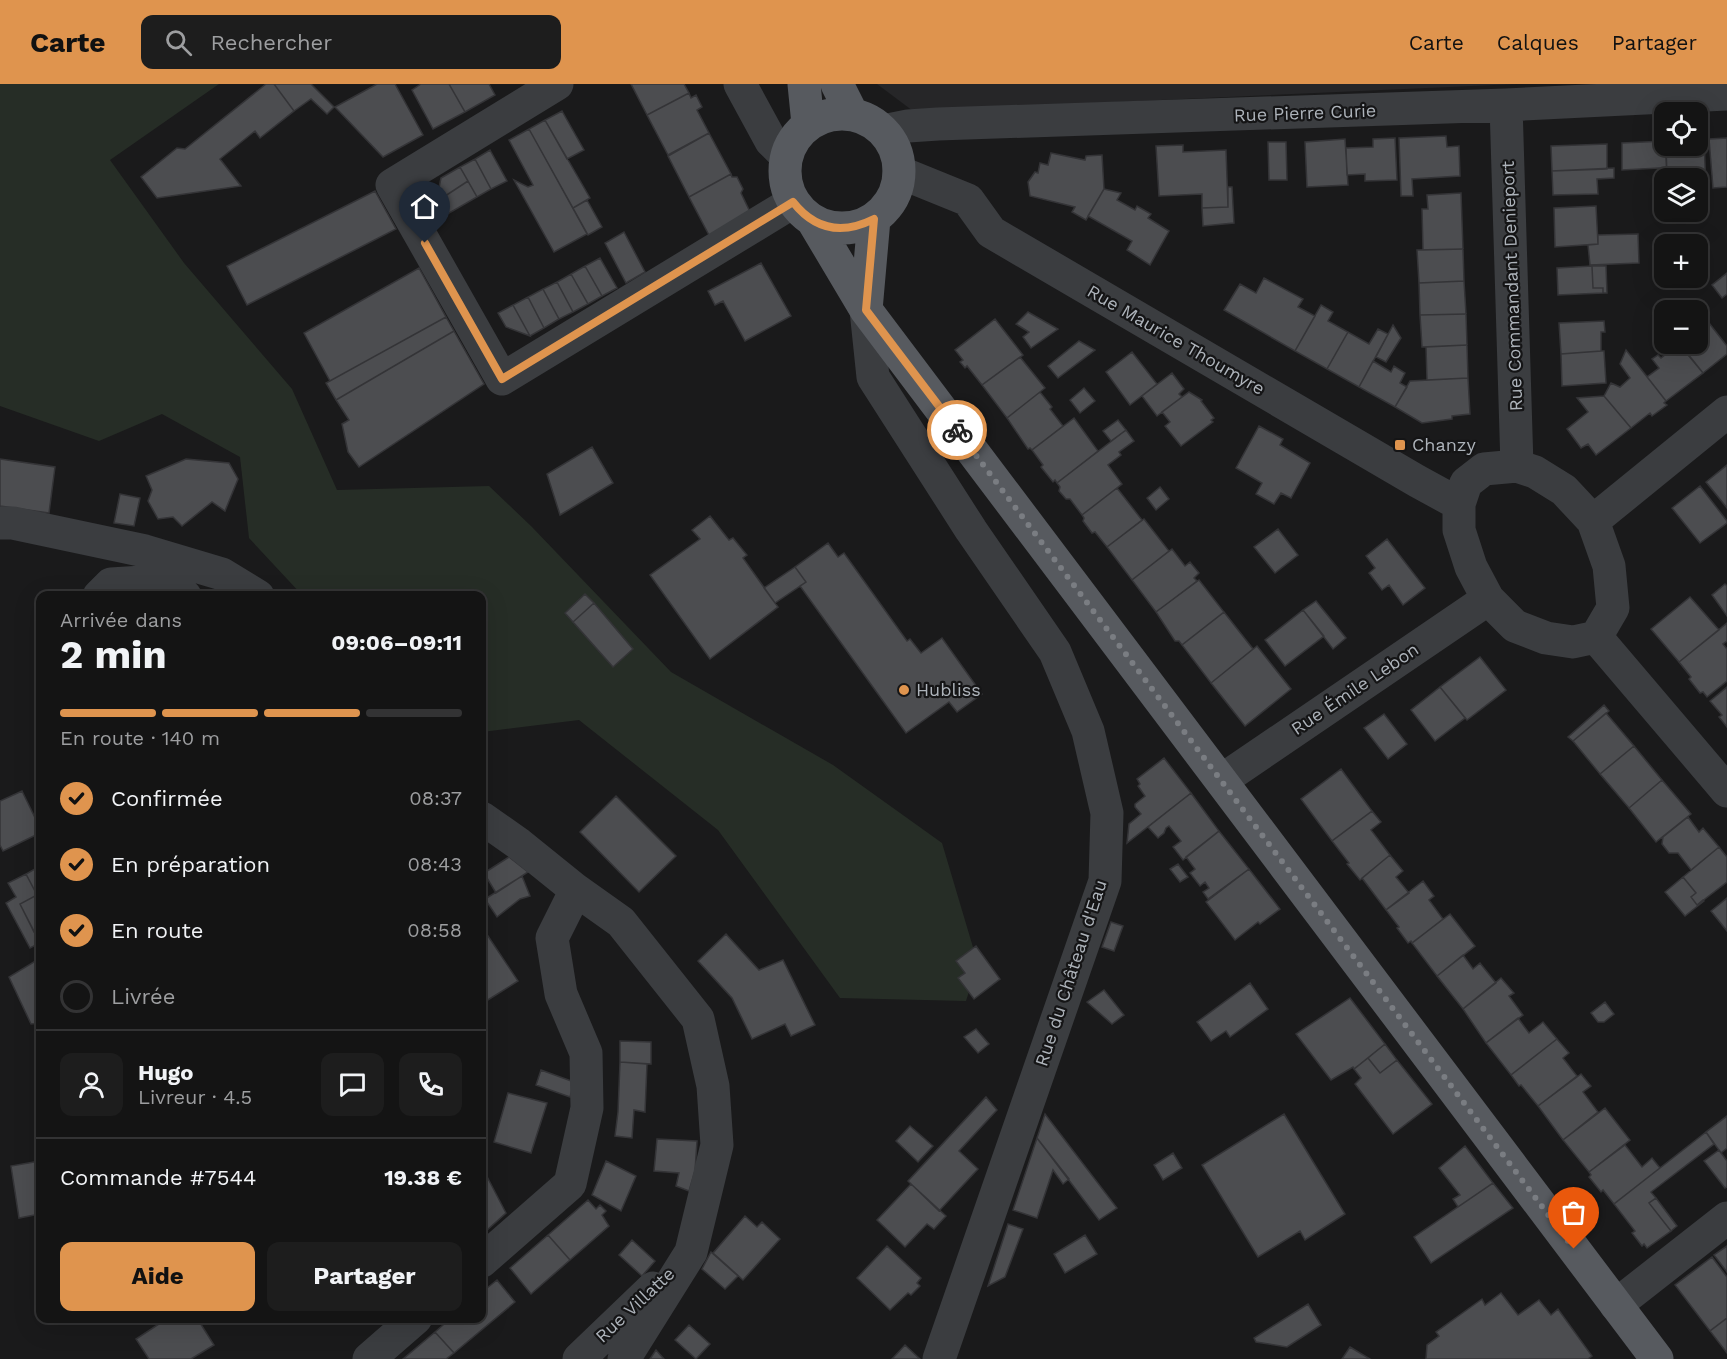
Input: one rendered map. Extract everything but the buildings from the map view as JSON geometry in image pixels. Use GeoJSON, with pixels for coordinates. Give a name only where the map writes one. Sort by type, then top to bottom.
{"type":"FeatureCollection","features":[{"type":"Feature","properties":{"kind":"main road"},"geometry":{"type":"LineString","coordinates":[[804,84],[808,124]]}},
{"type":"Feature","properties":{"kind":"main road"},"geometry":{"type":"LineString","coordinates":[[837,84],[852,114]]}},
{"type":"Feature","properties":{"kind":"main road"},"geometry":{"type":"LineString","coordinates":[[803,211],[828,227],[860,226],[874,219],[887,206],[896,190],[899,172],[895,150],[883,131],[868,120],[852,114],[829,115],[808,124],[794,138],[786,156],[784,172],[786,187],[866,310],[1657,1359]]}},
{"type":"Feature","properties":{"kind":"main road"},"geometry":{"type":"LineString","coordinates":[[866,310],[874,219]]}},
{"type":"Feature","properties":{"kind":"street"},"geometry":{"type":"LineString","coordinates":[[557,84],[392,185],[502,379],[803,211]]}},
{"type":"Feature","properties":{"kind":"street"},"geometry":{"type":"LineString","coordinates":[[740,84],[771,141],[786,156]]}},
{"type":"Feature","properties":{"kind":"street","name":"Rue Pierre Curie"},"geometry":{"type":"LineString","coordinates":[[883,131],[908,126],[938,124],[1506,105],[1727,94]]}},
{"type":"Feature","properties":{"kind":"street","name":"Rue Commandant Denieport"},"geometry":{"type":"LineString","coordinates":[[1506,105],[1517,466]]}},
{"type":"Feature","properties":{"kind":"street","name":"Rue Maurice Thoumyre"},"geometry":{"type":"LineString","coordinates":[[899,172],[968,200],[991,232],[1459,504]]}},
{"type":"Feature","properties":{"kind":"street","name":"Rue du Château d'Eau"},"geometry":{"type":"LineString","coordinates":[[866,310],[873,377],[971,530],[1055,652],[1088,732],[1107,813],[1105,881],[939,1359]]}},
{"type":"Feature","properties":{"kind":"street"},"geometry":{"type":"LineString","coordinates":[[1593,521],[1727,412]]}},
{"type":"Feature","properties":{"kind":"street"},"geometry":{"type":"LineString","coordinates":[[1517,466],[1535,472],[1564,490],[1593,521],[1609,566],[1613,608],[1596,637],[1573,642],[1546,638],[1515,626],[1488,599],[1471,567],[1459,530],[1459,504],[1466,483],[1484,468],[1517,466]]}},
{"type":"Feature","properties":{"kind":"street"},"geometry":{"type":"LineString","coordinates":[[0,523],[13,523],[145,550],[222,574],[250,591]]}},
{"type":"Feature","properties":{"kind":"street"},"geometry":{"type":"LineString","coordinates":[[104,591],[111,584],[143,582],[170,591]]}},
{"type":"Feature","properties":{"kind":"street","name":"Rue Émile Lebon"},"geometry":{"type":"LineString","coordinates":[[1222,780],[1488,599]]}},
{"type":"Feature","properties":{"kind":"street"},"geometry":{"type":"LineString","coordinates":[[1596,637],[1727,791]]}},
{"type":"Feature","properties":{"kind":"street"},"geometry":{"type":"LineString","coordinates":[[486,821],[621,922],[698,1018],[713,1086],[717,1145],[691,1252],[624,1359]]}},
{"type":"Feature","properties":{"kind":"street"},"geometry":{"type":"LineString","coordinates":[[486,1258],[570,1184],[587,1108],[586,1053],[561,994],[552,938],[576,890]]}},
{"type":"Feature","properties":{"kind":"street"},"geometry":{"type":"LineString","coordinates":[[1616,1305],[1727,1218]]}},
{"type":"Feature","properties":{"kind":"street","name":"Rue Villatte"},"geometry":{"type":"LineString","coordinates":[[579,1359],[691,1252]]}},
{"type":"Feature","properties":{"kind":"street"},"geometry":{"type":"LineString","coordinates":[[369,1359],[410,1323]]}},
{"type":"Feature","properties":{"kind":"shaded area"},"geometry":{"type":"Polygon","coordinates":[[[0,84],[219,84],[110,160],[184,263],[292,389],[337,490],[489,486],[531,526],[671,672],[833,765],[942,843],[978,964],[966,1001],[840,998],[718,830],[579,720],[486,732],[486,591],[298,591],[249,538],[240,457],[162,414],[99,441],[0,406],[0,84]]]}},
{"type":"Feature","properties":{"kind":"shaded area"},"geometry":{"type":"Polygon","coordinates":[[[877,84],[1517,84],[913,111],[877,84]]]}},
{"type":"Feature","properties":{"kind":"way so far"},"geometry":{"type":"LineString","coordinates":[[957,430],[1574,1249]]}},
{"type":"Feature","properties":{"kind":"place","name":"Chanzy"},"geometry":{"type":"Point","coordinates":[1400,445]}},
{"type":"Feature","properties":{"kind":"place","name":"Hubliss"},"geometry":{"type":"Point","coordinates":[904,690]}},
{"type":"Feature","properties":{"kind":"route"},"geometry":{"type":"LineString","coordinates":[[425,243],[502,379],[793,202],[813,221],[828,227],[860,226],[874,219],[866,310],[957,430]]}}]}
